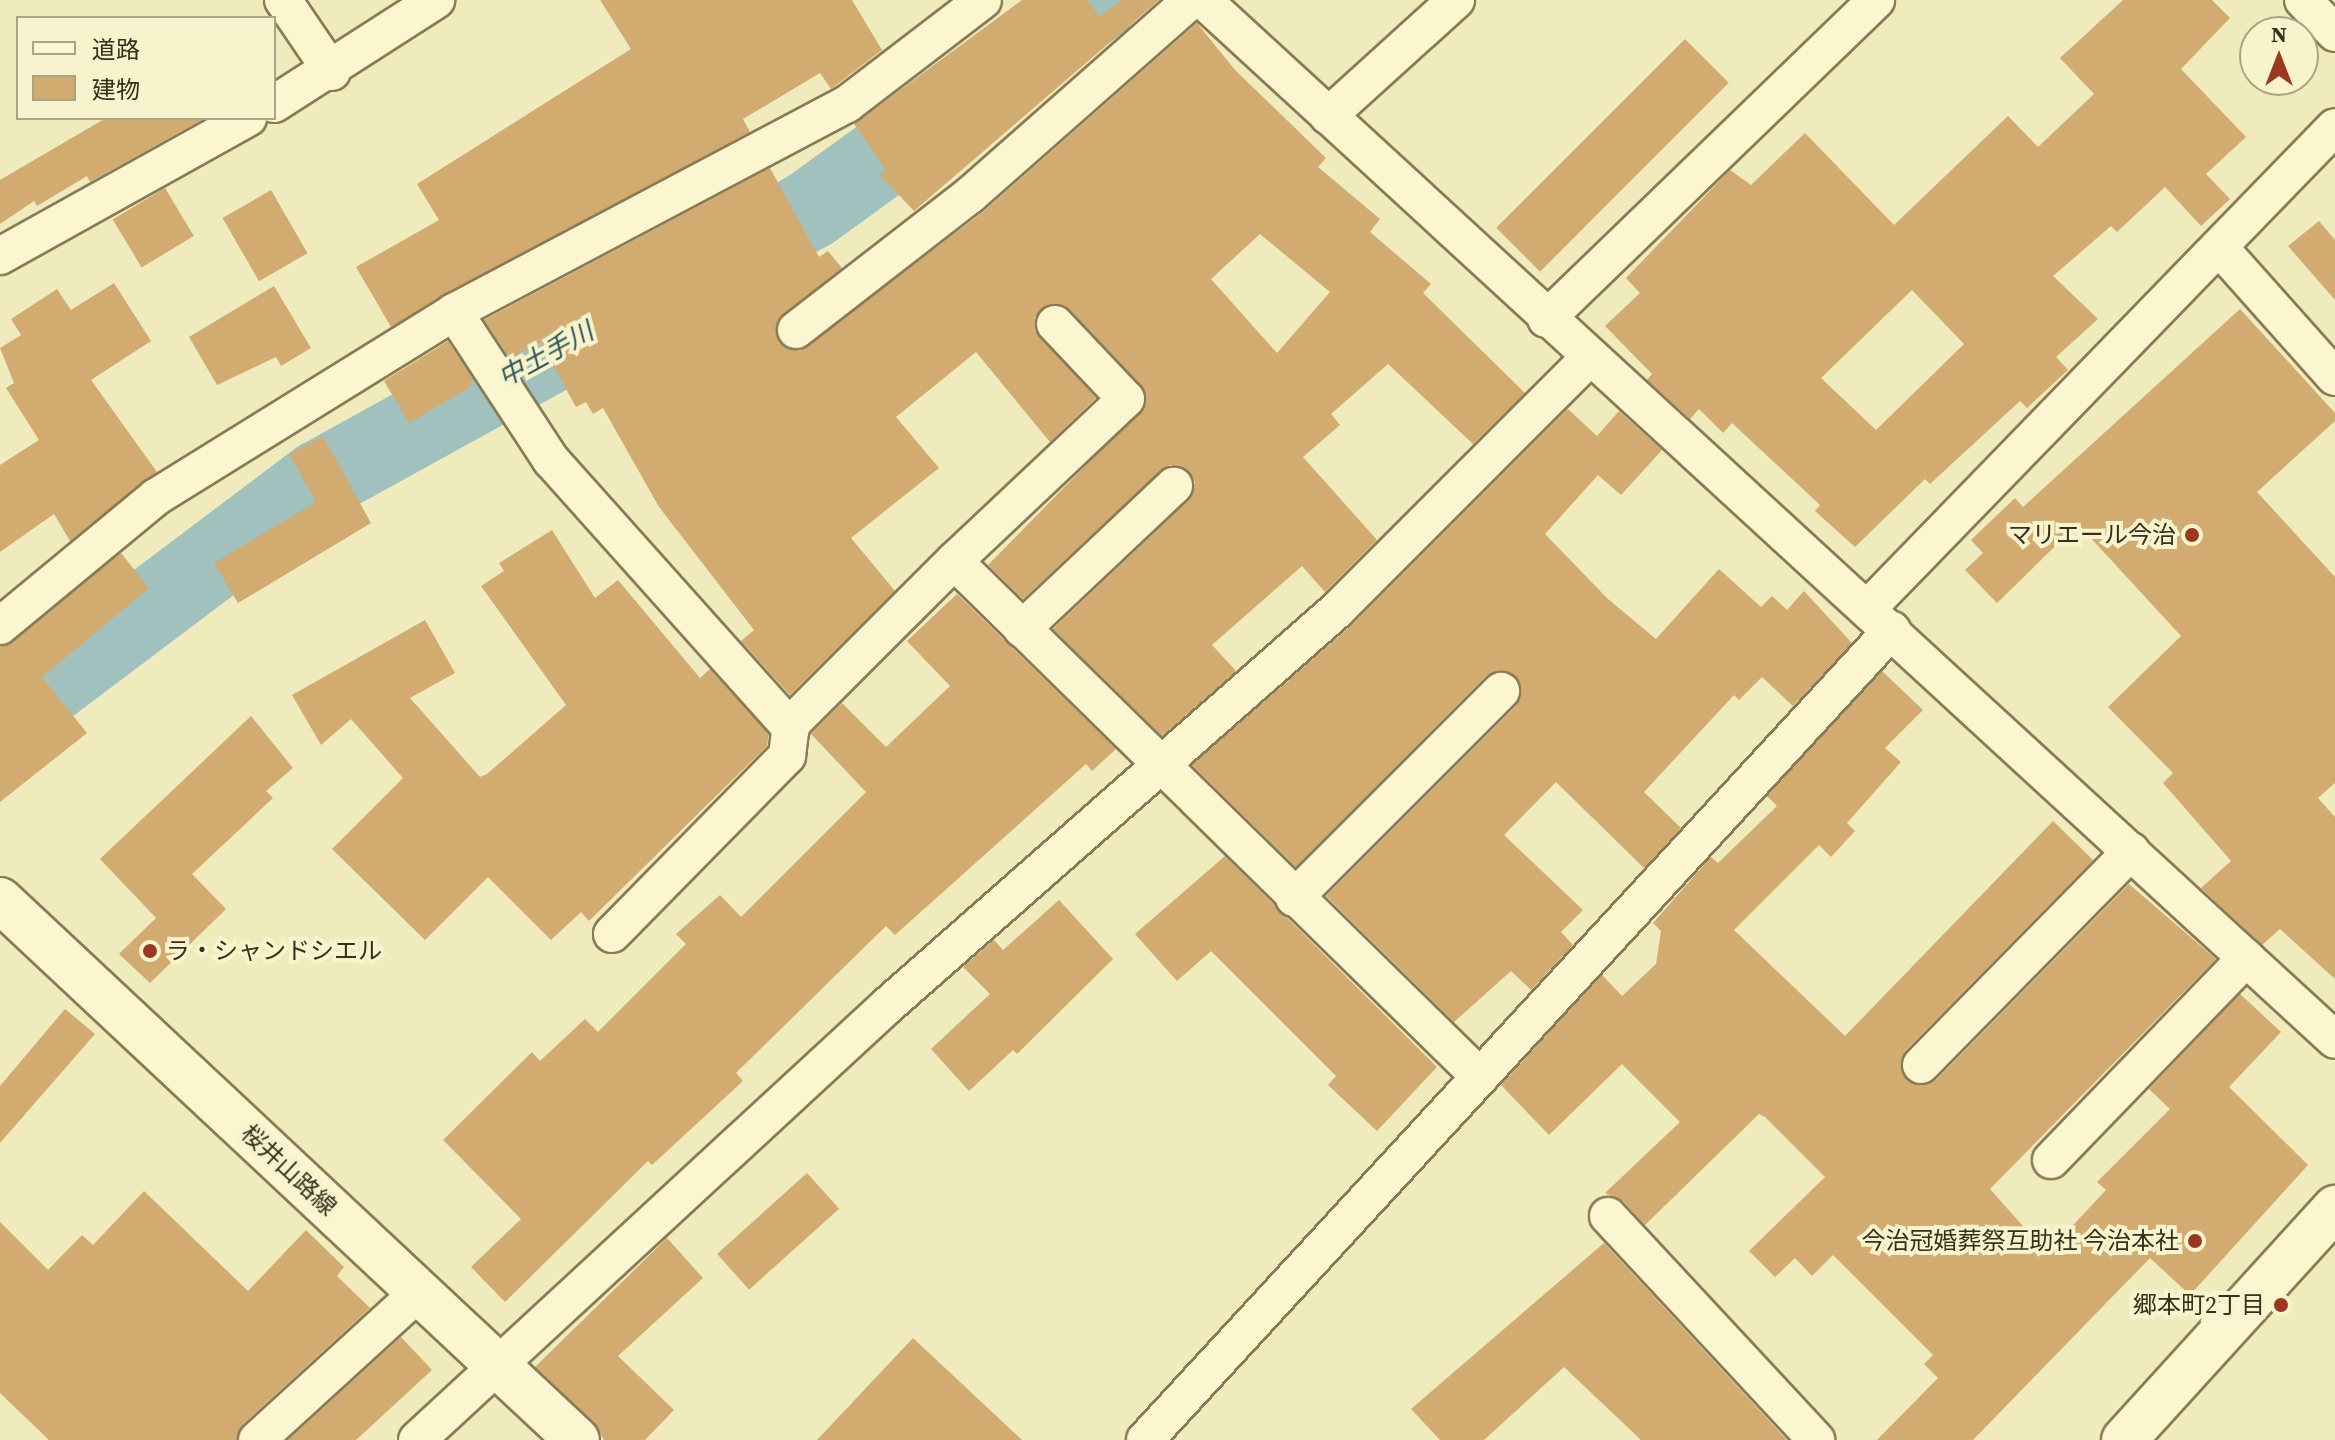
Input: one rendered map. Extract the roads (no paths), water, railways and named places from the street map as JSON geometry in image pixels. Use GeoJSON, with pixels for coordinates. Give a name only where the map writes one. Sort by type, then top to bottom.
{"type":"FeatureCollection","features":[{"type":"Feature","properties":{"kind":"main road","name":"桜井山路線"},"geometry":{"type":"LineString","coordinates":[[0,900],[577,1440]]}},
{"type":"Feature","properties":{"kind":"main road"},"geometry":{"type":"LineString","coordinates":[[2124,1440],[2335,1208]]}},
{"type":"Feature","properties":{"kind":"street"},"geometry":{"type":"LineString","coordinates":[[283,0],[332,72]]}},
{"type":"Feature","properties":{"kind":"street"},"geometry":{"type":"LineString","coordinates":[[276,103],[332,72],[436,0]]}},
{"type":"Feature","properties":{"kind":"street"},"geometry":{"type":"LineString","coordinates":[[0,626],[156,497],[455,313],[847,104],[983,0]]}},
{"type":"Feature","properties":{"kind":"street"},"geometry":{"type":"LineString","coordinates":[[796,330],[970,195],[1191,0]]}},
{"type":"Feature","properties":{"kind":"street"},"geometry":{"type":"LineString","coordinates":[[1203,0],[1546,319],[1880,619],[2335,1040]]}},
{"type":"Feature","properties":{"kind":"street"},"geometry":{"type":"LineString","coordinates":[[1328,116],[1456,0]]}},
{"type":"Feature","properties":{"kind":"street"},"geometry":{"type":"LineString","coordinates":[[1546,319],[1876,0]]}},
{"type":"Feature","properties":{"kind":"street"},"geometry":{"type":"LineString","coordinates":[[2303,0],[2335,33]]}},
{"type":"Feature","properties":{"kind":"street"},"geometry":{"type":"LineString","coordinates":[[0,256],[244,120]]}},
{"type":"Feature","properties":{"kind":"street"},"geometry":{"type":"LineString","coordinates":[[1145,1440],[1480,1077],[1880,619],[2219,247],[2335,127]]}},
{"type":"Feature","properties":{"kind":"street"},"geometry":{"type":"LineString","coordinates":[[2219,247],[2335,377]]}},
{"type":"Feature","properties":{"kind":"street"},"geometry":{"type":"LineString","coordinates":[[455,313],[551,460],[791,728]]}},
{"type":"Feature","properties":{"kind":"street"},"geometry":{"type":"LineString","coordinates":[[612,934],[787,756],[791,728],[954,561],[1126,399],[1055,324]]}},
{"type":"Feature","properties":{"kind":"street"},"geometry":{"type":"LineString","coordinates":[[417,1440],[1158,767],[1337,610],[1590,357]]}},
{"type":"Feature","properties":{"kind":"street"},"geometry":{"type":"LineString","coordinates":[[1022,629],[1174,486]]}},
{"type":"Feature","properties":{"kind":"street"},"geometry":{"type":"LineString","coordinates":[[954,561],[1158,767],[1480,1077]]}},
{"type":"Feature","properties":{"kind":"street"},"geometry":{"type":"LineString","coordinates":[[1294,898],[1501,691]]}},
{"type":"Feature","properties":{"kind":"street"},"geometry":{"type":"LineString","coordinates":[[1921,1065],[2131,851]]}},
{"type":"Feature","properties":{"kind":"street"},"geometry":{"type":"LineString","coordinates":[[2051,1160],[2246,958]]}},
{"type":"Feature","properties":{"kind":"street"},"geometry":{"type":"LineString","coordinates":[[1608,1216],[1816,1440]]}},
{"type":"Feature","properties":{"kind":"street"},"geometry":{"type":"LineString","coordinates":[[257,1440],[419,1292]]}},
{"type":"Feature","properties":{"kind":"waterway","name":"中土手川"},"geometry":{"type":"LineString","coordinates":[[0,721],[320,480],[810,210],[1100,0]]}},
{"type":"Feature","properties":{"kind":"place","name":"マリエール今治"},"geometry":{"type":"Point","coordinates":[2192,535]}},
{"type":"Feature","properties":{"kind":"place","name":"ラ・シャンドシエル"},"geometry":{"type":"Point","coordinates":[150,951]}},
{"type":"Feature","properties":{"kind":"place","name":"今治冠婚葬祭互助社 今治本社"},"geometry":{"type":"Point","coordinates":[2195,1241]}},
{"type":"Feature","properties":{"kind":"place","name":"郷本町2丁目"},"geometry":{"type":"Point","coordinates":[2281,1305]}}]}
